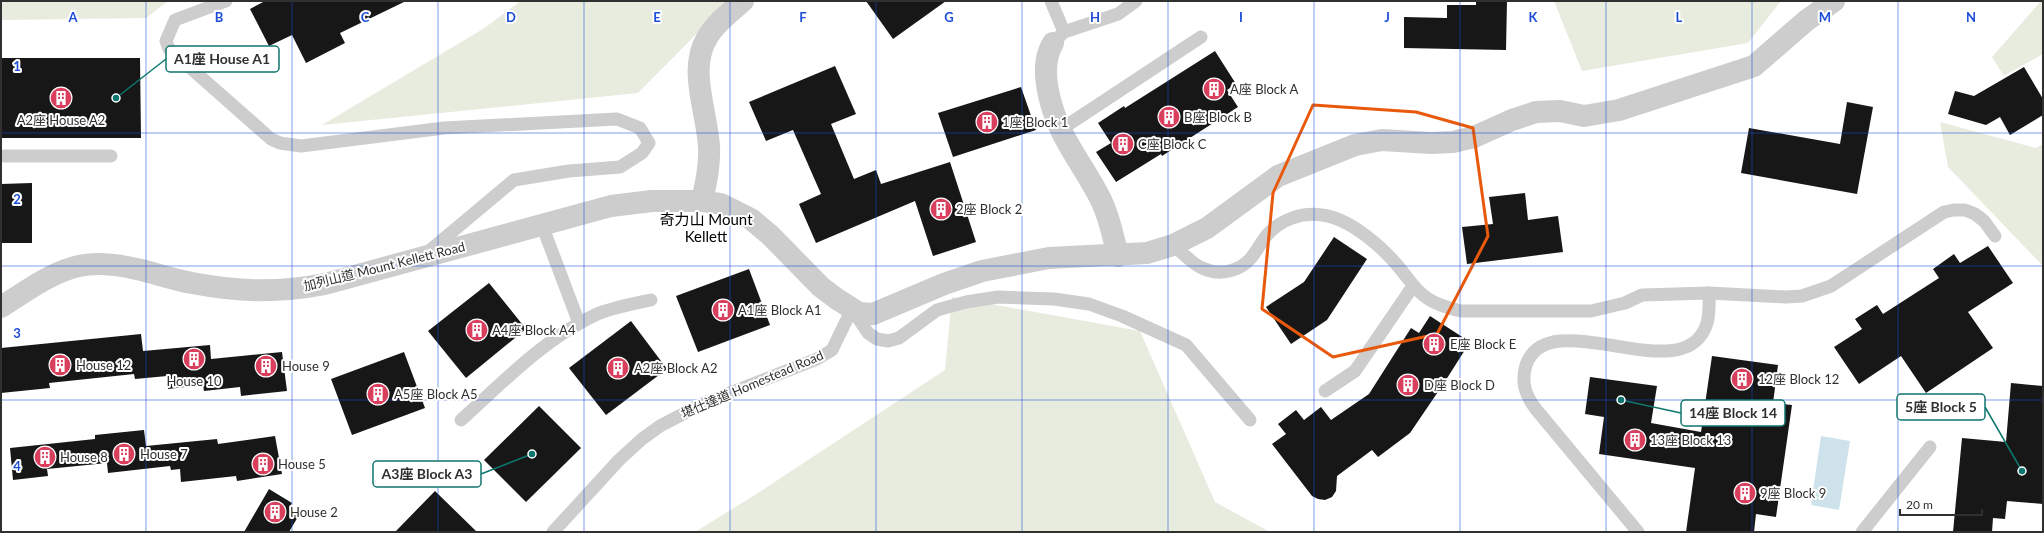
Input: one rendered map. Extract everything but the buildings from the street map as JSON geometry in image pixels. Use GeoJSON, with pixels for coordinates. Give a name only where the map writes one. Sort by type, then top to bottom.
{"type":"FeatureCollection","features":[{"type":"Feature","properties":{"kind":"street"},"geometry":{"type":"LineString","coordinates":[[702,201],[710,160],[708,136],[699,78],[700,52],[707,36],[743,1]]}},
{"type":"Feature","properties":{"kind":"street","name":"加列山道 Mount Kellett Road"},"geometry":{"type":"LineString","coordinates":[[1,307],[53,276],[80,266],[94,264],[123,267],[224,289],[276,291],[325,284],[631,202],[702,201],[721,204],[751,219],[765,230],[821,286],[852,309],[866,314],[881,312],[962,277],[1020,262],[1049,258],[1118,256],[1147,253],[1174,245],[1206,228],[1278,176],[1355,145],[1382,140],[1431,143],[1453,142],[1474,137],[1512,120],[1536,112],[1560,111],[1584,116],[1618,110],[1754,66],[1807,20],[1834,1]]}},
{"type":"Feature","properties":{"kind":"street"},"geometry":{"type":"LineString","coordinates":[[1058,38],[1048,51],[1046,59],[1046,78],[1052,111],[1060,130],[1102,201],[1118,256]]}},
{"type":"Feature","properties":{"kind":"lane"},"geometry":{"type":"LineString","coordinates":[[226,1],[175,20],[166,41],[169,49],[271,139],[280,143],[300,146],[444,128],[617,119],[640,128],[649,143],[642,153],[620,167],[569,171],[514,180],[422,257]]}},
{"type":"Feature","properties":{"kind":"lane"},"geometry":{"type":"LineString","coordinates":[[1051,1],[1058,38],[1118,14],[1136,1]]}},
{"type":"Feature","properties":{"kind":"lane"},"geometry":{"type":"LineString","coordinates":[[1060,130],[1201,38]]}},
{"type":"Feature","properties":{"kind":"lane"},"geometry":{"type":"LineString","coordinates":[[1,156],[111,156]]}},
{"type":"Feature","properties":{"kind":"lane"},"geometry":{"type":"LineString","coordinates":[[1174,245],[1200,268],[1217,272],[1234,270],[1244,265],[1252,258],[1267,235],[1278,225],[1292,218],[1306,214],[1321,214],[1335,217],[1348,224],[1375,244],[1398,266],[1413,286],[1427,298],[1442,306],[1460,311],[1479,312],[1591,311],[1626,303],[1642,295],[1709,293],[1786,297],[1802,296],[1817,292],[1831,286],[1934,217],[1954,210],[1965,210],[1975,214],[1984,221],[1995,236]]}},
{"type":"Feature","properties":{"kind":"lane"},"geometry":{"type":"LineString","coordinates":[[542,225],[579,324]]}},
{"type":"Feature","properties":{"kind":"lane"},"geometry":{"type":"LineString","coordinates":[[1325,391],[1355,371],[1413,286]]}},
{"type":"Feature","properties":{"kind":"lane"},"geometry":{"type":"LineString","coordinates":[[1638,532],[1535,408],[1525,391],[1524,372],[1528,362],[1541,346],[1562,340],[1667,351],[1686,347],[1702,334],[1707,324],[1709,293]]}},
{"type":"Feature","properties":{"kind":"lane"},"geometry":{"type":"LineString","coordinates":[[852,309],[868,333],[877,339],[888,341],[899,338],[937,310],[966,302],[998,297],[1054,299],[1089,304],[1122,316],[1186,345],[1250,420]]}},
{"type":"Feature","properties":{"kind":"lane"},"geometry":{"type":"LineString","coordinates":[[461,420],[549,342],[596,314],[623,305],[651,300]]}},
{"type":"Feature","properties":{"kind":"lane","name":"堪仕達道 Homestead Road"},"geometry":{"type":"LineString","coordinates":[[554,532],[619,460],[642,438],[660,426],[702,404],[816,360],[832,350],[852,309]]}},
{"type":"Feature","properties":{"kind":"lane"},"geometry":{"type":"LineString","coordinates":[[1862,532],[1930,447]]}},
{"type":"Feature","properties":{"kind":"highlighted area"},"geometry":{"type":"Polygon","coordinates":[[[1313,105],[1416,112],[1473,128],[1488,236],[1437,334],[1333,357],[1262,309],[1273,193],[1313,105]]]}},
{"type":"Feature","properties":{"kind":"shaded area"},"geometry":{"type":"Polygon","coordinates":[[[1,1],[168,1],[146,18],[1,20],[1,1]]]}},
{"type":"Feature","properties":{"kind":"shaded area"},"geometry":{"type":"Polygon","coordinates":[[[521,1],[729,1],[638,93],[322,125],[483,29],[521,1]]]}},
{"type":"Feature","properties":{"kind":"shaded area"},"geometry":{"type":"Polygon","coordinates":[[[1554,1],[1781,1],[1748,43],[1582,71],[1554,1]]]}},
{"type":"Feature","properties":{"kind":"shaded area"},"geometry":{"type":"Polygon","coordinates":[[[2041,1],[2043,1],[2043,54],[2004,76],[1992,57],[2041,1]]]}},
{"type":"Feature","properties":{"kind":"shaded area"},"geometry":{"type":"Polygon","coordinates":[[[1940,122],[2036,148],[2043,144],[2043,266],[1948,167],[1940,122]]]}},
{"type":"Feature","properties":{"kind":"shaded area"},"geometry":{"type":"Polygon","coordinates":[[[952,297],[1140,331],[1215,502],[1270,532],[695,532],[758,493],[945,370],[952,297]]]}},
{"type":"Feature","properties":{"kind":"water"},"geometry":{"type":"Polygon","coordinates":[[[1821,436],[1850,441],[1839,510],[1811,505],[1821,436]]]}},
{"type":"Feature","properties":{"kind":"place","name":"A座 Block A"},"geometry":{"type":"Point","coordinates":[1214,89]}},
{"type":"Feature","properties":{"kind":"place","name":"A2座 House A2"},"geometry":{"type":"Point","coordinates":[61,98]}},
{"type":"Feature","properties":{"kind":"place","name":"A1座 House A1"},"geometry":{"type":"Point","coordinates":[116,98]}},
{"type":"Feature","properties":{"kind":"place","name":"B座 Block B"},"geometry":{"type":"Point","coordinates":[1169,117]}},
{"type":"Feature","properties":{"kind":"place","name":"1座 Block 1"},"geometry":{"type":"Point","coordinates":[987,122]}},
{"type":"Feature","properties":{"kind":"place","name":"C座 Block C"},"geometry":{"type":"Point","coordinates":[1123,144]}},
{"type":"Feature","properties":{"kind":"place","name":"2座 Block 2"},"geometry":{"type":"Point","coordinates":[941,209]}},
{"type":"Feature","properties":{"kind":"place","name":"A1座 Block A1"},"geometry":{"type":"Point","coordinates":[723,310]}},
{"type":"Feature","properties":{"kind":"place","name":"A4座 Block A4"},"geometry":{"type":"Point","coordinates":[477,330]}},
{"type":"Feature","properties":{"kind":"place","name":"E座 Block E"},"geometry":{"type":"Point","coordinates":[1434,344]}},
{"type":"Feature","properties":{"kind":"place","name":"House 10"},"geometry":{"type":"Point","coordinates":[194,359]}},
{"type":"Feature","properties":{"kind":"place","name":"House 12"},"geometry":{"type":"Point","coordinates":[60,365]}},
{"type":"Feature","properties":{"kind":"place","name":"House 9"},"geometry":{"type":"Point","coordinates":[266,366]}},
{"type":"Feature","properties":{"kind":"place","name":"A2座 Block A2"},"geometry":{"type":"Point","coordinates":[618,368]}},
{"type":"Feature","properties":{"kind":"place","name":"12座 Block 12"},"geometry":{"type":"Point","coordinates":[1742,379]}},
{"type":"Feature","properties":{"kind":"place","name":"D座 Block D"},"geometry":{"type":"Point","coordinates":[1408,385]}},
{"type":"Feature","properties":{"kind":"place","name":"A5座 Block A5"},"geometry":{"type":"Point","coordinates":[378,394]}},
{"type":"Feature","properties":{"kind":"place","name":"14座 Block 14"},"geometry":{"type":"Point","coordinates":[1621,400]}},
{"type":"Feature","properties":{"kind":"place","name":"13座 Block 13"},"geometry":{"type":"Point","coordinates":[1635,440]}},
{"type":"Feature","properties":{"kind":"place","name":"House 7"},"geometry":{"type":"Point","coordinates":[124,454]}},
{"type":"Feature","properties":{"kind":"place","name":"A3座 Block A3"},"geometry":{"type":"Point","coordinates":[532,454]}},
{"type":"Feature","properties":{"kind":"place","name":"House 8"},"geometry":{"type":"Point","coordinates":[45,457]}},
{"type":"Feature","properties":{"kind":"place","name":"House 5"},"geometry":{"type":"Point","coordinates":[263,464]}},
{"type":"Feature","properties":{"kind":"place","name":"5座 Block 5"},"geometry":{"type":"Point","coordinates":[2022,471]}},
{"type":"Feature","properties":{"kind":"place","name":"9座 Block 9"},"geometry":{"type":"Point","coordinates":[1745,493]}},
{"type":"Feature","properties":{"kind":"place","name":"House 2"},"geometry":{"type":"Point","coordinates":[275,512]}},
{"type":"Feature","properties":{"kind":"district","name":"奇力山 Mount Kellett"},"geometry":{"type":"Point","coordinates":[706,228]}}]}
